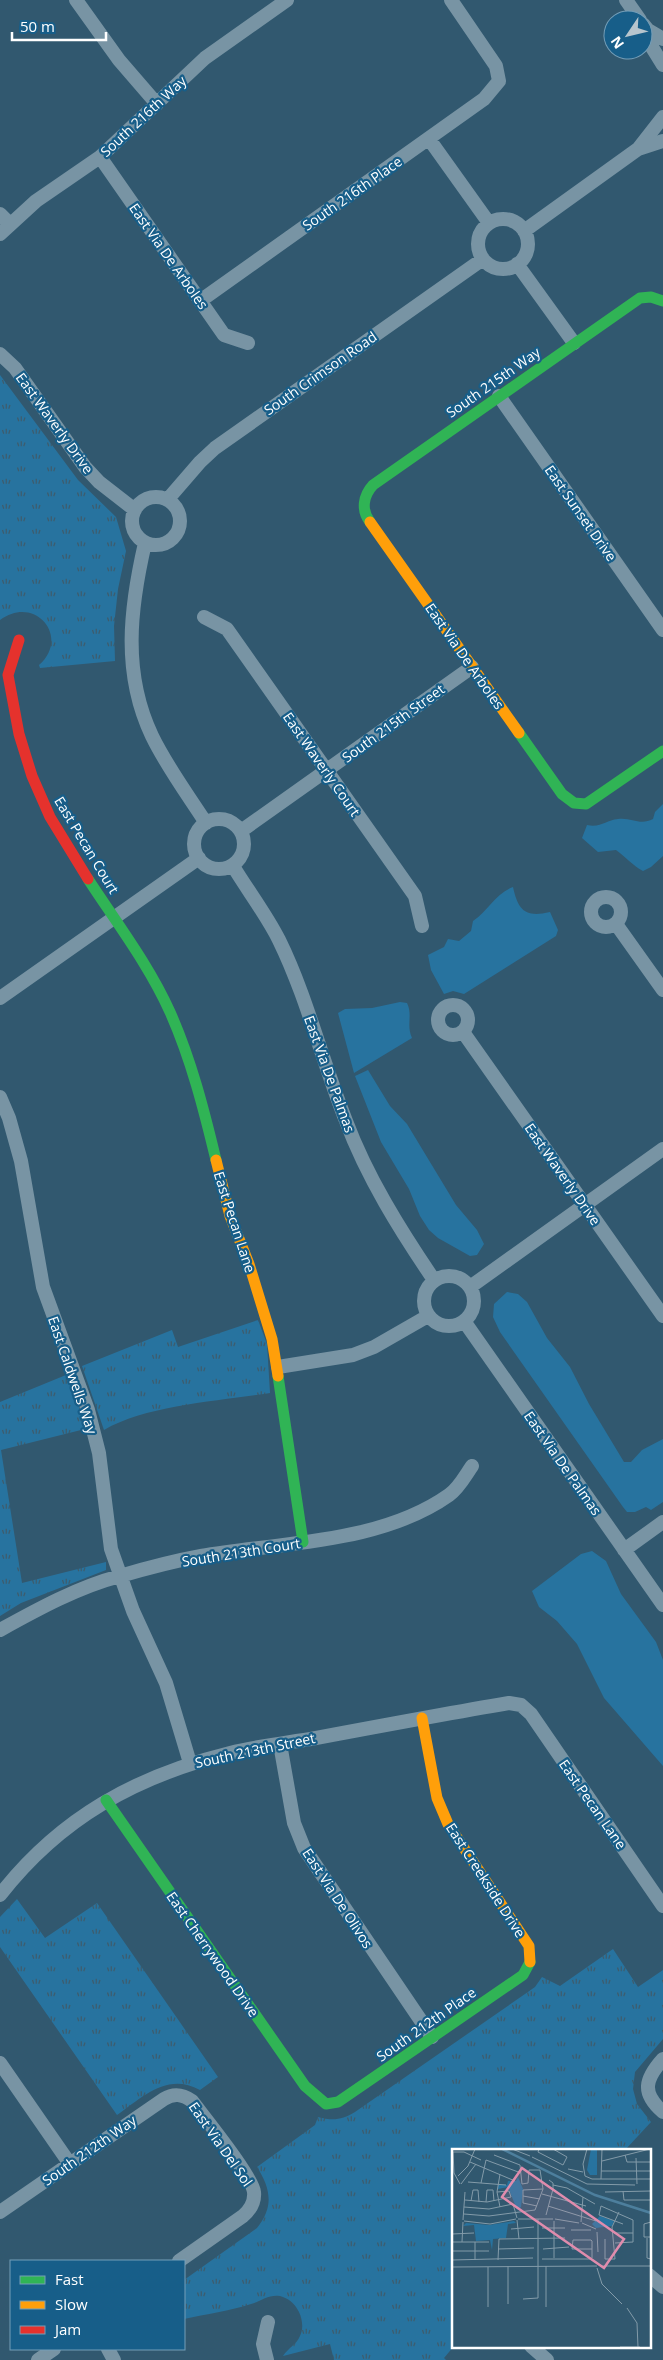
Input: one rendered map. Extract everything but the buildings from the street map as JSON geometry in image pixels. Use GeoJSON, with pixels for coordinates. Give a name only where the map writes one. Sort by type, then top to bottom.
{"type":"FeatureCollection","features":[{"type":"Feature","properties":{"kind":"street"},"geometry":{"type":"LineString","coordinates":[[76,0],[118,60],[157,104]]}},
{"type":"Feature","properties":{"kind":"street","name":"South 216th Way"},"geometry":{"type":"LineString","coordinates":[[0,234],[5,219],[36,202],[100,157],[205,58],[287,0]]}},
{"type":"Feature","properties":{"kind":"street","name":"South 216th Place"},"geometry":{"type":"LineString","coordinates":[[200,301],[484,99],[499,81],[496,66],[451,0]]}},
{"type":"Feature","properties":{"kind":"street"},"geometry":{"type":"LineString","coordinates":[[653,49],[663,65]]}},
{"type":"Feature","properties":{"kind":"street"},"geometry":{"type":"LineString","coordinates":[[638,150],[663,117]]}},
{"type":"Feature","properties":{"kind":"street"},"geometry":{"type":"LineString","coordinates":[[429,139],[489,223]]}},
{"type":"Feature","properties":{"kind":"street"},"geometry":{"type":"LineString","coordinates":[[524,231],[638,150],[663,141]]}},
{"type":"Feature","properties":{"kind":"street","name":"East Via De Arboles"},"geometry":{"type":"LineString","coordinates":[[100,157],[224,335],[248,343]]}},
{"type":"Feature","properties":{"kind":"street"},"geometry":{"type":"LineString","coordinates":[[496,219],[511,220],[524,231],[528,244],[526,252],[518,264],[510,267],[495,268],[483,259],[479,252],[479,236],[489,223],[496,219]]}},
{"type":"Feature","properties":{"kind":"street","name":"South Crimson Road"},"geometry":{"type":"LineString","coordinates":[[168,499],[200,462],[216,448],[483,259]]}},
{"type":"Feature","properties":{"kind":"street"},"geometry":{"type":"LineString","coordinates":[[518,264],[574,343]]}},
{"type":"Feature","properties":{"kind":"street","name":"South 215th Way"},"geometry":{"type":"LineString","coordinates":[[363,504],[366,491],[373,485],[640,298],[652,297],[663,301]]}},
{"type":"Feature","properties":{"kind":"street","name":"East Waverly Drive"},"geometry":{"type":"LineString","coordinates":[[0,354],[15,368],[85,467],[99,482],[135,510]]}},
{"type":"Feature","properties":{"kind":"street","name":"East Sunset Drive"},"geometry":{"type":"LineString","coordinates":[[499,396],[663,630]]}},
{"type":"Feature","properties":{"kind":"street"},"geometry":{"type":"LineString","coordinates":[[153,497],[168,499],[178,510],[180,525],[178,532],[167,543],[160,545],[146,543],[139,538],[132,525],[135,510],[139,503],[153,497]]}},
{"type":"Feature","properties":{"kind":"street","name":"East Via De Arboles"},"geometry":{"type":"LineString","coordinates":[[363,504],[366,517],[562,794],[574,803],[586,804],[663,751]]}},
{"type":"Feature","properties":{"kind":"street"},"geometry":{"type":"LineString","coordinates":[[146,543],[135,587],[130,628],[135,684],[139,703],[152,737],[206,823]]}},
{"type":"Feature","properties":{"kind":"street","name":"East Waverly Court"},"geometry":{"type":"LineString","coordinates":[[204,617],[227,629],[416,896],[422,926]]}},
{"type":"Feature","properties":{"kind":"street","name":"East Pecan Court"},"geometry":{"type":"LineString","coordinates":[[19,640],[8,675],[19,734],[32,776],[50,817],[115,919]]}},
{"type":"Feature","properties":{"kind":"street","name":"South 215th Street"},"geometry":{"type":"LineString","coordinates":[[241,831],[472,666]]}},
{"type":"Feature","properties":{"kind":"street"},"geometry":{"type":"LineString","coordinates":[[221,819],[229,821],[241,831],[244,846],[243,854],[233,866],[218,870],[204,864],[198,858],[194,843],[200,829],[206,823],[221,819]]}},
{"type":"Feature","properties":{"kind":"street"},"geometry":{"type":"LineString","coordinates":[[0,998],[115,919],[198,858]]}},
{"type":"Feature","properties":{"kind":"street","name":"East Via De Palmas"},"geometry":{"type":"LineString","coordinates":[[233,866],[262,910],[290,966],[347,1124],[373,1180],[396,1221],[434,1280]]}},
{"type":"Feature","properties":{"kind":"street","name":"East Pecan Lane"},"geometry":{"type":"LineString","coordinates":[[115,919],[155,982],[170,1012],[202,1101],[230,1216],[252,1272],[272,1339],[278,1367],[303,1542]]}},
{"type":"Feature","properties":{"kind":"street"},"geometry":{"type":"LineString","coordinates":[[616,924],[663,990]]}},
{"type":"Feature","properties":{"kind":"street","name":"East Waverly Drive"},"geometry":{"type":"LineString","coordinates":[[463,1032],[663,1316]]}},
{"type":"Feature","properties":{"kind":"street","name":"East Caldwells Way"},"geometry":{"type":"LineString","coordinates":[[0,1098],[9,1118],[21,1161],[43,1287],[88,1410],[98,1453],[111,1549],[119,1576],[166,1684],[190,1763]]}},
{"type":"Feature","properties":{"kind":"street"},"geometry":{"type":"LineString","coordinates":[[470,1287],[663,1149]]}},
{"type":"Feature","properties":{"kind":"street"},"geometry":{"type":"LineString","coordinates":[[441,1276],[457,1277],[470,1287],[474,1305],[464,1322],[449,1327],[441,1325],[428,1316],[423,1301],[428,1286],[434,1280],[441,1276]]}},
{"type":"Feature","properties":{"kind":"street"},"geometry":{"type":"LineString","coordinates":[[278,1367],[352,1355],[374,1347],[428,1316]]}},
{"type":"Feature","properties":{"kind":"street","name":"East Via De Palmas"},"geometry":{"type":"LineString","coordinates":[[464,1322],[663,1605]]}},
{"type":"Feature","properties":{"kind":"street","name":"South 213th Court"},"geometry":{"type":"LineString","coordinates":[[0,1630],[66,1596],[119,1576],[201,1556],[303,1542],[371,1529],[420,1510],[449,1495],[461,1483],[472,1466]]}},
{"type":"Feature","properties":{"kind":"street"},"geometry":{"type":"LineString","coordinates":[[624,1550],[663,1522]]}},
{"type":"Feature","properties":{"kind":"street","name":"South 213th Street"},"geometry":{"type":"LineString","coordinates":[[0,1895],[49,1842],[106,1800],[146,1779],[190,1763],[232,1752],[509,1703],[521,1705]]}},
{"type":"Feature","properties":{"kind":"street","name":"East Pecan Lane"},"geometry":{"type":"LineString","coordinates":[[521,1705],[531,1714],[663,1906]]}},
{"type":"Feature","properties":{"kind":"street","name":"East Creekside Drive"},"geometry":{"type":"LineString","coordinates":[[422,1718],[437,1798],[448,1824],[523,1936],[531,1955]]}},
{"type":"Feature","properties":{"kind":"street","name":"East Via De Olivos"},"geometry":{"type":"LineString","coordinates":[[280,1744],[294,1822],[304,1848],[432,2037]]}},
{"type":"Feature","properties":{"kind":"street","name":"East Cherrywood Drive"},"geometry":{"type":"LineString","coordinates":[[106,1800],[305,2086],[326,2104]]}},
{"type":"Feature","properties":{"kind":"street","name":"South 212th Place"},"geometry":{"type":"LineString","coordinates":[[326,2104],[338,2102],[348,2097],[523,1975],[529,1967],[531,1955]]}},
{"type":"Feature","properties":{"kind":"street"},"geometry":{"type":"LineString","coordinates":[[663,2059],[649,2076],[647,2084],[650,2096],[663,2112]]}},
{"type":"Feature","properties":{"kind":"street"},"geometry":{"type":"LineString","coordinates":[[0,2063],[70,2164]]}},
{"type":"Feature","properties":{"kind":"street","name":"South 212th Way"},"geometry":{"type":"LineString","coordinates":[[0,2212],[164,2098],[171,2095],[179,2095]]}},
{"type":"Feature","properties":{"kind":"street","name":"East Via Del Sol"},"geometry":{"type":"LineString","coordinates":[[179,2095],[192,2101],[222,2141],[250,2181],[254,2200],[243,2216],[180,2260]]}},
{"type":"Feature","properties":{"kind":"street"},"geometry":{"type":"LineString","coordinates":[[650,2276],[663,2287]]}},
{"type":"Feature","properties":{"kind":"street"},"geometry":{"type":"LineString","coordinates":[[267,2360],[263,2344],[268,2322]]}},
{"type":"Feature","properties":{"kind":"street"},"geometry":{"type":"LineString","coordinates":[[533,2348],[547,2360]]}},
{"type":"Feature","properties":{"kind":"street"},"geometry":{"type":"LineString","coordinates":[[38,2360],[53,2350]]}},
{"type":"Feature","properties":{"kind":"green space"},"geometry":{"type":"Polygon","coordinates":[[[0,375],[78,480],[116,517],[126,551],[118,589],[114,626],[115,661],[40,668],[39,665],[48,654],[51,642],[50,632],[45,622],[36,615],[25,612],[13,613],[0,620],[0,375]]]}},
{"type":"Feature","properties":{"kind":"green space"},"geometry":{"type":"Polygon","coordinates":[[[663,804],[663,856],[651,867],[643,871],[616,850],[598,852],[582,838],[587,825],[600,825],[618,819],[640,822],[648,821],[653,819],[655,812],[663,804]]]}},
{"type":"Feature","properties":{"kind":"green space"},"geometry":{"type":"Polygon","coordinates":[[[513,887],[517,901],[524,910],[534,914],[550,912],[558,930],[556,936],[464,994],[453,991],[444,994],[431,970],[428,955],[444,947],[448,939],[459,941],[471,931],[473,921],[496,898],[513,887]]]}},
{"type":"Feature","properties":{"kind":"green space"},"geometry":{"type":"Polygon","coordinates":[[[400,1002],[407,1003],[409,1007],[410,1033],[412,1038],[354,1073],[338,1013],[345,1009],[372,1008],[400,1002]]]}},
{"type":"Feature","properties":{"kind":"green space"},"geometry":{"type":"Polygon","coordinates":[[[368,1070],[390,1106],[407,1124],[456,1205],[477,1230],[484,1244],[477,1255],[470,1256],[438,1238],[429,1230],[420,1216],[409,1189],[381,1142],[355,1076],[368,1070]]]}},
{"type":"Feature","properties":{"kind":"green space"},"geometry":{"type":"Polygon","coordinates":[[[507,1292],[518,1294],[527,1302],[547,1338],[570,1367],[589,1404],[624,1462],[631,1462],[642,1450],[663,1439],[663,1502],[651,1510],[646,1507],[635,1512],[627,1512],[623,1507],[500,1332],[493,1317],[494,1304],[507,1292]]]}},
{"type":"Feature","properties":{"kind":"green space"},"geometry":{"type":"Polygon","coordinates":[[[258,1320],[267,1344],[270,1393],[162,1409],[121,1422],[104,1430],[82,1366],[172,1330],[178,1347],[258,1320]]]}},
{"type":"Feature","properties":{"kind":"green space"},"geometry":{"type":"Polygon","coordinates":[[[66,1375],[83,1417],[85,1429],[1,1450],[22,1583],[106,1562],[106,1570],[21,1603],[0,1616],[0,1402],[66,1375]]]}},
{"type":"Feature","properties":{"kind":"green space"},"geometry":{"type":"Polygon","coordinates":[[[592,1551],[606,1561],[621,1594],[656,1642],[663,1660],[663,1766],[604,1698],[577,1644],[557,1621],[539,1607],[532,1591],[581,1554],[592,1551]]]}},
{"type":"Feature","properties":{"kind":"green space"},"geometry":{"type":"Polygon","coordinates":[[[17,1899],[45,1938],[97,1903],[218,2077],[200,2090],[188,2085],[166,2085],[146,2094],[117,2115],[0,1947],[0,1917],[17,1899]]]}},
{"type":"Feature","properties":{"kind":"green space"},"geometry":{"type":"Polygon","coordinates":[[[613,1949],[638,1987],[663,1970],[663,2039],[635,2072],[633,2089],[637,2104],[651,2122],[626,2149],[452,2149],[452,2348],[444,2358],[446,2360],[334,2360],[330,2344],[283,2356],[299,2339],[302,2324],[296,2306],[280,2296],[272,2296],[226,2311],[185,2319],[185,2279],[257,2228],[266,2213],[269,2198],[268,2190],[257,2167],[315,2125],[318,2117],[337,2119],[355,2112],[535,1987],[542,1977],[560,1986],[613,1949]]]}},
{"type":"Feature","properties":{"kind":"traffic: fast"},"geometry":{"type":"LineString","coordinates":[[370,522],[365,513],[364,503],[373,485],[640,298],[651,297],[663,301]]}},
{"type":"Feature","properties":{"kind":"traffic: fast"},"geometry":{"type":"LineString","coordinates":[[519,733],[562,794],[574,803],[586,804],[663,751]]}},
{"type":"Feature","properties":{"kind":"traffic: fast"},"geometry":{"type":"LineString","coordinates":[[88,879],[152,977],[170,1012],[191,1066],[216,1160]]}},
{"type":"Feature","properties":{"kind":"traffic: fast"},"geometry":{"type":"LineString","coordinates":[[278,1376],[303,1542]]}},
{"type":"Feature","properties":{"kind":"traffic: fast"},"geometry":{"type":"LineString","coordinates":[[106,1800],[305,2086],[326,2104],[338,2102],[523,1975],[530,1962]]}},
{"type":"Feature","properties":{"kind":"traffic: slow"},"geometry":{"type":"LineString","coordinates":[[370,522],[519,733]]}},
{"type":"Feature","properties":{"kind":"traffic: slow"},"geometry":{"type":"LineString","coordinates":[[216,1160],[230,1216],[249,1264],[272,1339],[278,1376]]}},
{"type":"Feature","properties":{"kind":"traffic: slow"},"geometry":{"type":"LineString","coordinates":[[422,1718],[437,1798],[448,1824],[529,1946],[530,1962]]}},
{"type":"Feature","properties":{"kind":"traffic: jam"},"geometry":{"type":"LineString","coordinates":[[19,640],[8,675],[19,734],[32,776],[50,817],[88,879]]}}]}
